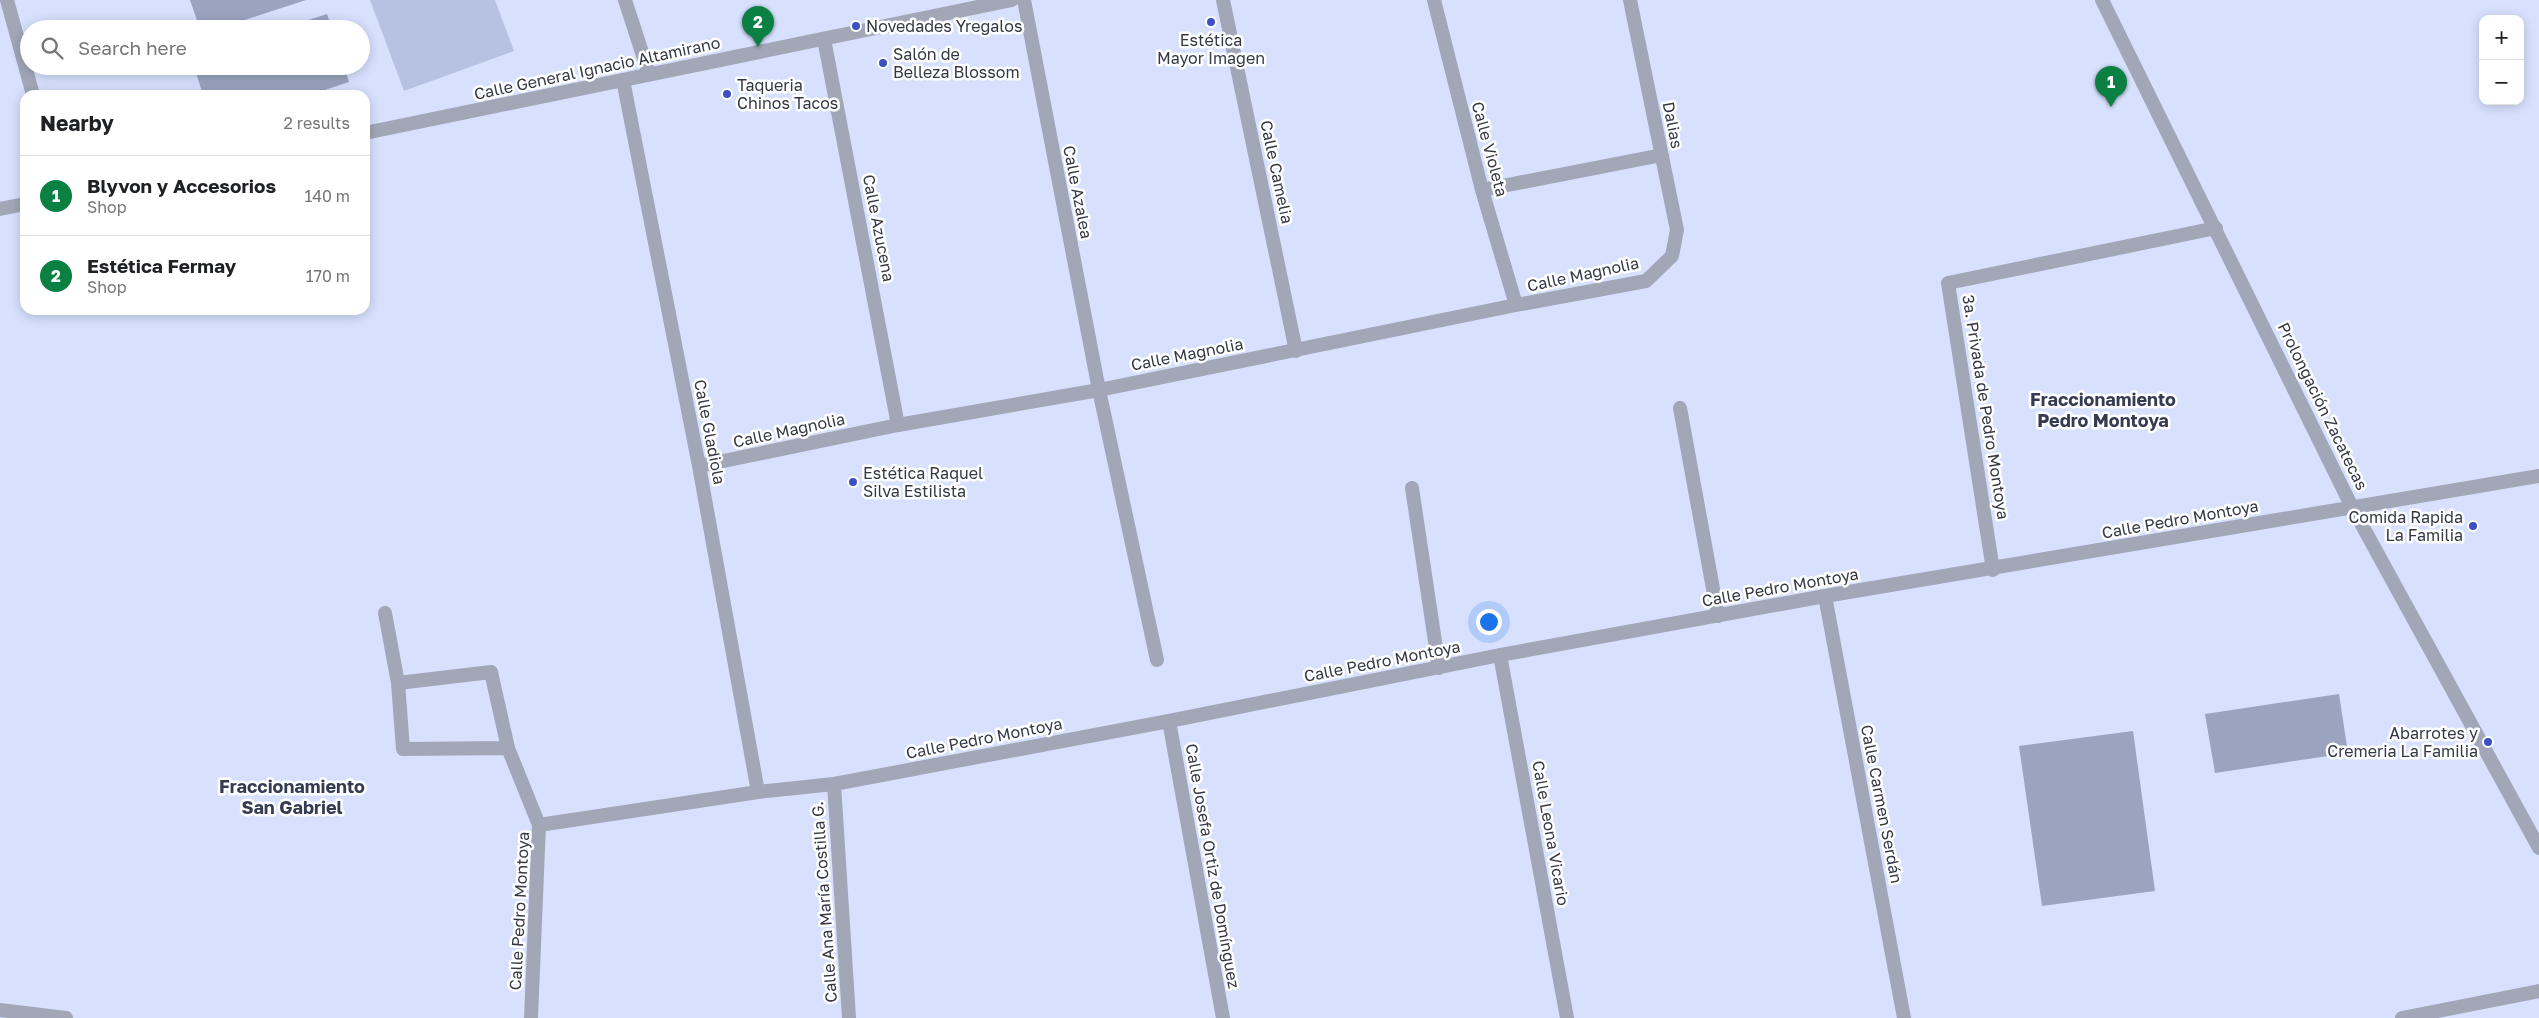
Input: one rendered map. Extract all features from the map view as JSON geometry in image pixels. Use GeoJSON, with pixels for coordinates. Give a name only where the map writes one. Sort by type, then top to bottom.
{"type":"FeatureCollection","features":[{"type":"Feature","properties":{"kind":"street"},"geometry":{"type":"LineString","coordinates":[[7,0],[20,48]]}},
{"type":"Feature","properties":{"kind":"street"},"geometry":{"type":"LineString","coordinates":[[625,0],[649,74]]}},
{"type":"Feature","properties":{"kind":"street","name":"Calle General Ignacio Altamirano"},"geometry":{"type":"LineString","coordinates":[[370,132],[824,38],[945,7],[1012,0]]}},
{"type":"Feature","properties":{"kind":"street","name":"Calle Azalea"},"geometry":{"type":"LineString","coordinates":[[1024,0],[1099,390]]}},
{"type":"Feature","properties":{"kind":"street","name":"Calle Camelia"},"geometry":{"type":"LineString","coordinates":[[1223,0],[1296,351]]}},
{"type":"Feature","properties":{"kind":"street","name":"Calle Violeta"},"geometry":{"type":"LineString","coordinates":[[1434,0],[1482,190],[1516,305]]}},
{"type":"Feature","properties":{"kind":"street","name":"Dalias"},"geometry":{"type":"LineString","coordinates":[[1630,0],[1677,230],[1672,256]]}},
{"type":"Feature","properties":{"kind":"street","name":"Prolongación Zacatecas"},"geometry":{"type":"LineString","coordinates":[[2102,0],[2352,507],[2539,848]]}},
{"type":"Feature","properties":{"kind":"street","name":"Calle Azucena"},"geometry":{"type":"LineString","coordinates":[[824,38],[898,425]]}},
{"type":"Feature","properties":{"kind":"street"},"geometry":{"type":"LineString","coordinates":[[28,75],[32,90]]}},
{"type":"Feature","properties":{"kind":"street","name":"Calle Gladiola"},"geometry":{"type":"LineString","coordinates":[[623,80],[699,466],[758,792]]}},
{"type":"Feature","properties":{"kind":"street"},"geometry":{"type":"LineString","coordinates":[[1482,190],[1662,155]]}},
{"type":"Feature","properties":{"kind":"street"},"geometry":{"type":"LineString","coordinates":[[0,209],[20,205]]}},
{"type":"Feature","properties":{"kind":"street","name":"3a. Privada de Pedro Montoya"},"geometry":{"type":"LineString","coordinates":[[1993,570],[1948,283],[2216,228]]}},
{"type":"Feature","properties":{"kind":"street","name":"Calle Magnolia"},"geometry":{"type":"LineString","coordinates":[[699,466],[898,425],[1099,390],[1516,305],[1646,282],[1672,256]]}},
{"type":"Feature","properties":{"kind":"street"},"geometry":{"type":"LineString","coordinates":[[1099,390],[1157,660]]}},
{"type":"Feature","properties":{"kind":"street"},"geometry":{"type":"LineString","coordinates":[[1680,408],[1718,616]]}},
{"type":"Feature","properties":{"kind":"street","name":"Calle Pedro Montoya"},"geometry":{"type":"LineString","coordinates":[[531,1018],[540,826],[758,792],[834,784],[1169,721],[1500,655],[1825,596],[1993,570],[2539,476]]}},
{"type":"Feature","properties":{"kind":"street"},"geometry":{"type":"LineString","coordinates":[[1412,488],[1439,668]]}},
{"type":"Feature","properties":{"kind":"street","name":"Calle Carmen Serdán"},"geometry":{"type":"LineString","coordinates":[[1825,596],[1904,1018]]}},
{"type":"Feature","properties":{"kind":"street"},"geometry":{"type":"LineString","coordinates":[[385,613],[398,683],[403,749],[508,748]]}},
{"type":"Feature","properties":{"kind":"street","name":"Calle Leona Vicario"},"geometry":{"type":"LineString","coordinates":[[1500,655],[1567,1018]]}},
{"type":"Feature","properties":{"kind":"street"},"geometry":{"type":"LineString","coordinates":[[398,683],[490,672],[508,748],[540,826]]}},
{"type":"Feature","properties":{"kind":"street","name":"Calle Josefa Ortiz de Domínguez"},"geometry":{"type":"LineString","coordinates":[[1169,721],[1223,1018]]}},
{"type":"Feature","properties":{"kind":"street","name":"Calle Ana María Costilla G."},"geometry":{"type":"LineString","coordinates":[[834,784],[849,1018]]}},
{"type":"Feature","properties":{"kind":"street"},"geometry":{"type":"LineString","coordinates":[[2402,1018],[2539,991]]}},
{"type":"Feature","properties":{"kind":"street"},"geometry":{"type":"LineString","coordinates":[[0,1010],[20,1015],[66,1018]]}},
{"type":"Feature","properties":{"kind":"shaded area"},"geometry":{"type":"Polygon","coordinates":[[[370,0],[495,0],[514,51],[404,91],[370,0]]]}},
{"type":"Feature","properties":{"kind":"building"},"geometry":{"type":"Polygon","coordinates":[[[190,0],[306,0],[245,20],[197,20],[190,0]]]}},
{"type":"Feature","properties":{"kind":"building"},"geometry":{"type":"Polygon","coordinates":[[[327,14],[329,20],[309,20],[327,14]]]}},
{"type":"Feature","properties":{"kind":"building"},"geometry":{"type":"Polygon","coordinates":[[[197,75],[347,75],[349,82],[325,90],[201,90],[197,75]]]}},
{"type":"Feature","properties":{"kind":"building"},"geometry":{"type":"Polygon","coordinates":[[[2339,694],[2348,753],[2215,773],[2205,714],[2339,694]]]}},
{"type":"Feature","properties":{"kind":"building"},"geometry":{"type":"Polygon","coordinates":[[[2133,731],[2155,891],[2042,906],[2019,746],[2133,731]]]}},
{"type":"Feature","properties":{"kind":"place","name":"Estética Mayor Imagen"},"geometry":{"type":"Point","coordinates":[1211,22]}},
{"type":"Feature","properties":{"kind":"place","name":"Novedades Yregalos"},"geometry":{"type":"Point","coordinates":[856,26]}},
{"type":"Feature","properties":{"kind":"place","name":"Estética Fermay"},"geometry":{"type":"Point","coordinates":[758,47]}},
{"type":"Feature","properties":{"kind":"place","name":"Salón de Belleza Blossom"},"geometry":{"type":"Point","coordinates":[883,63]}},
{"type":"Feature","properties":{"kind":"place","name":"Taqueria Chinos Tacos"},"geometry":{"type":"Point","coordinates":[727,94]}},
{"type":"Feature","properties":{"kind":"place","name":"Blyvon y Accesorios"},"geometry":{"type":"Point","coordinates":[2111,107]}},
{"type":"Feature","properties":{"kind":"place","name":"Estética Raquel Silva Estilista"},"geometry":{"type":"Point","coordinates":[853,482]}},
{"type":"Feature","properties":{"kind":"place","name":"Comida Rapida La Familia"},"geometry":{"type":"Point","coordinates":[2473,526]}},
{"type":"Feature","properties":{"kind":"place","name":"Abarrotes y Cremeria La Familia"},"geometry":{"type":"Point","coordinates":[2488,742]}},
{"type":"Feature","properties":{"kind":"district","name":"Fraccionamiento Pedro Montoya"},"geometry":{"type":"Point","coordinates":[2103,410]}},
{"type":"Feature","properties":{"kind":"district","name":"Fraccionamiento San Gabriel"},"geometry":{"type":"Point","coordinates":[292,798]}}]}
